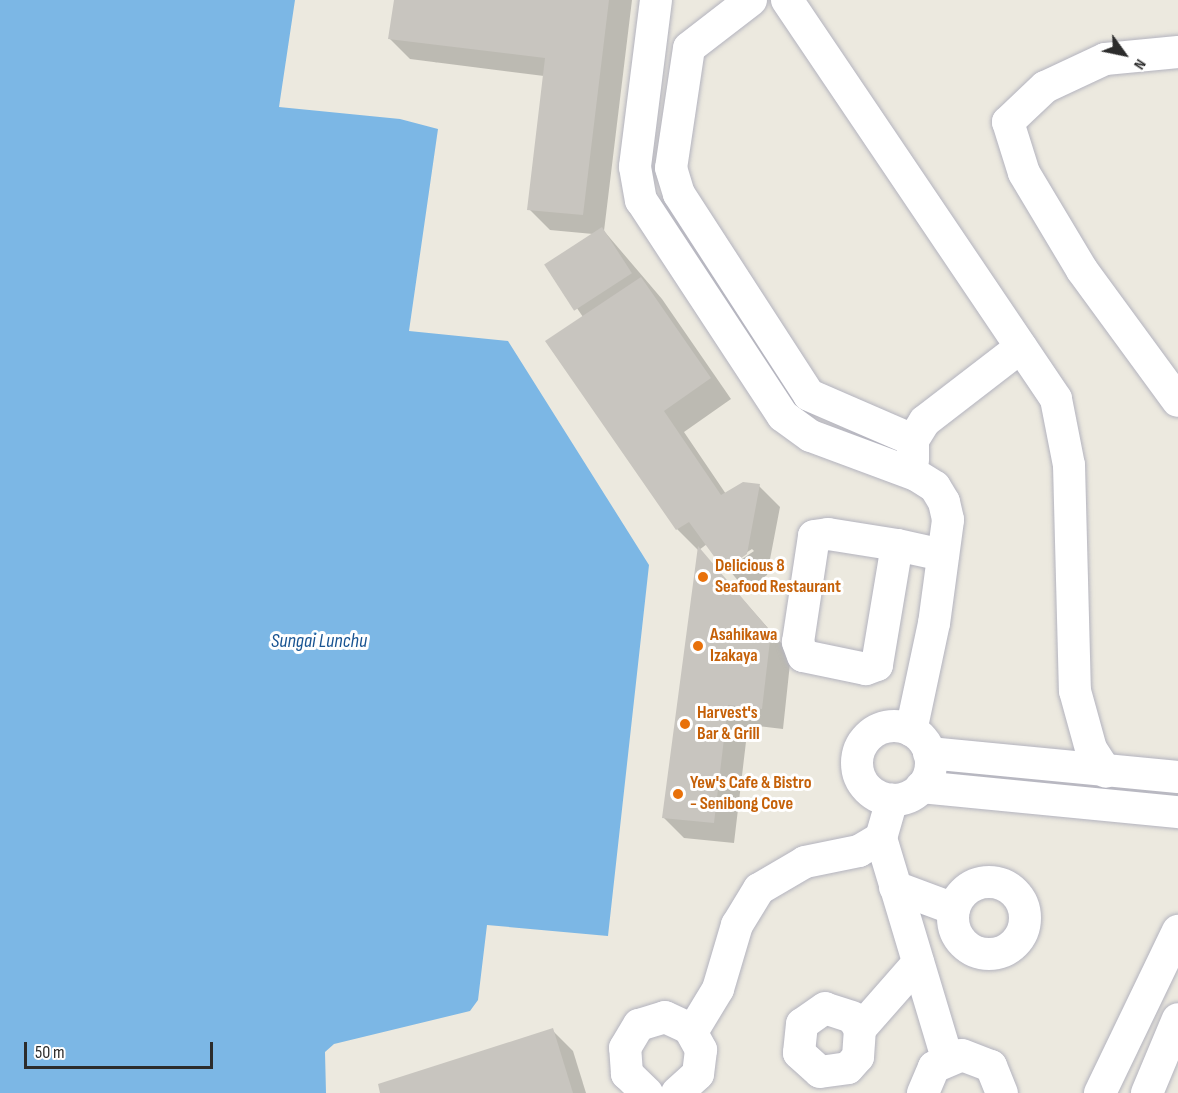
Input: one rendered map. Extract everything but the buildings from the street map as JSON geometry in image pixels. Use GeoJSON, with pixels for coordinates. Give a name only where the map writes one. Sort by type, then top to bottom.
{"type":"FeatureCollection","features":[{"type":"Feature","properties":{"kind":"street"},"geometry":{"type":"LineString","coordinates":[[751,0],[689,48],[670,168],[679,194],[809,395],[913,440]]}},
{"type":"Feature","properties":{"kind":"street"},"geometry":{"type":"LineString","coordinates":[[787,0],[1021,346],[1064,421],[1075,691],[1091,749],[1106,772]]}},
{"type":"Feature","properties":{"kind":"street"},"geometry":{"type":"LineString","coordinates":[[657,2],[650,42],[635,183],[722,323],[795,428],[916,475],[934,487],[944,502],[943,555],[920,742],[921,787]]}},
{"type":"Feature","properties":{"kind":"street"},"geometry":{"type":"LineString","coordinates":[[650,42],[689,48]]}},
{"type":"Feature","properties":{"kind":"street"},"geometry":{"type":"LineString","coordinates":[[1178,52],[1106,59],[1045,87],[1008,122],[1024,173],[1082,270],[1178,401]]}},
{"type":"Feature","properties":{"kind":"street"},"geometry":{"type":"LineString","coordinates":[[722,323],[750,305]]}},
{"type":"Feature","properties":{"kind":"street"},"geometry":{"type":"LineString","coordinates":[[916,475],[913,440],[925,421],[1021,346]]}},
{"type":"Feature","properties":{"kind":"street"},"geometry":{"type":"LineString","coordinates":[[897,545],[876,665],[866,669],[803,656],[798,642],[814,536],[897,545],[943,555]]}},
{"type":"Feature","properties":{"kind":"street"},"geometry":{"type":"LineString","coordinates":[[1178,777],[1106,772],[920,742],[881,728],[858,755],[867,789],[892,800],[921,787],[1178,812]]}},
{"type":"Feature","properties":{"kind":"street"},"geometry":{"type":"LineString","coordinates":[[892,800],[881,838],[947,1058]]}},
{"type":"Feature","properties":{"kind":"street"},"geometry":{"type":"LineString","coordinates":[[692,1032],[718,989],[737,925],[759,889],[805,862],[859,851],[881,838]]}},
{"type":"Feature","properties":{"kind":"street"},"geometry":{"type":"LineString","coordinates":[[895,887],[954,909]]}},
{"type":"Feature","properties":{"kind":"street"},"geometry":{"type":"LineString","coordinates":[[1100,1093],[1178,931]]}},
{"type":"Feature","properties":{"kind":"street"},"geometry":{"type":"LineString","coordinates":[[860,1029],[918,963]]}},
{"type":"Feature","properties":{"kind":"street"},"geometry":{"type":"LineString","coordinates":[[647,1093],[627,1074],[623,1061],[630,1035],[639,1025],[664,1017],[692,1032],[702,1062],[691,1084],[677,1093]]}},
{"type":"Feature","properties":{"kind":"street"},"geometry":{"type":"LineString","coordinates":[[1147,1093],[1178,1019]]}},
{"type":"Feature","properties":{"kind":"street"},"geometry":{"type":"LineString","coordinates":[[923,1093],[934,1067],[947,1058],[978,1057],[1000,1079],[1002,1093]]}},
{"type":"Feature","properties":{"kind":"water","name":"Sungai Lunchu"},"geometry":{"type":"Polygon","coordinates":[[[0,0],[295,0],[279,107],[400,119],[438,129],[409,331],[508,341],[649,565],[608,936],[487,925],[478,1000],[470,1011],[334,1044],[325,1052],[326,1093],[0,1093],[0,0]]]}},
{"type":"Feature","properties":{"kind":"place","name":"Delicious 8 Seafood Restaurant"},"geometry":{"type":"Point","coordinates":[703,577]}},
{"type":"Feature","properties":{"kind":"place","name":"Asahikawa Izakaya"},"geometry":{"type":"Point","coordinates":[698,646]}},
{"type":"Feature","properties":{"kind":"place","name":"Harvest's Bar & Grill"},"geometry":{"type":"Point","coordinates":[685,724]}},
{"type":"Feature","properties":{"kind":"place","name":"Yew's Cafe & Bistro - Senibong Cove"},"geometry":{"type":"Point","coordinates":[678,794]}}]}
